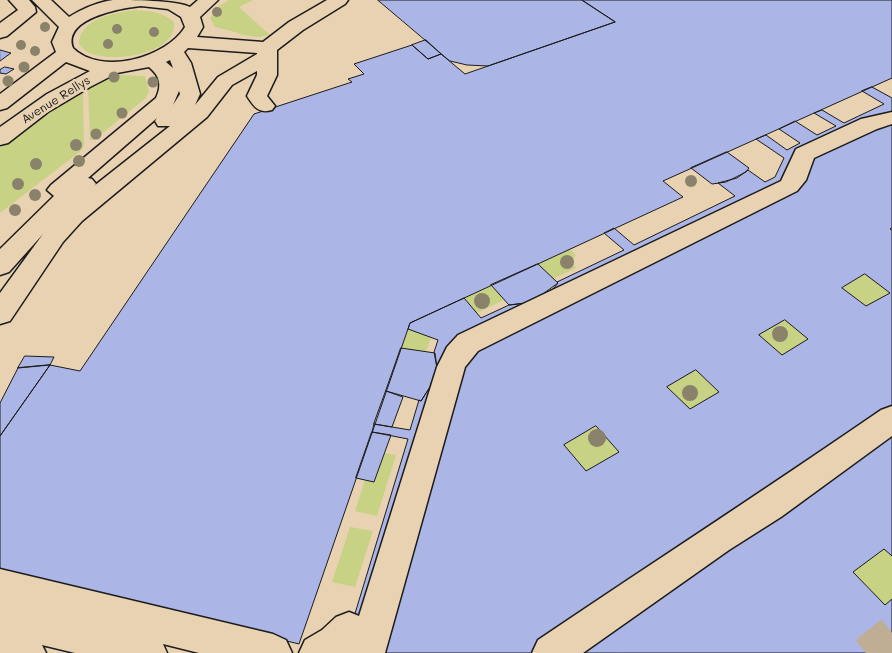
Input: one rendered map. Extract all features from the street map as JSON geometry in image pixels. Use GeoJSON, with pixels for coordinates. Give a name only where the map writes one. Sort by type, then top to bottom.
{"type":"FeatureCollection","features":[{"type":"Feature","properties":{"kind":"street"},"geometry":{"type":"LineString","coordinates":[[0,32],[27,12],[26,7],[18,0]]}},
{"type":"Feature","properties":{"kind":"street"},"geometry":{"type":"LineString","coordinates":[[41,0],[69,27]]}},
{"type":"Feature","properties":{"kind":"street"},"geometry":{"type":"LineString","coordinates":[[64,0],[92,12]]}},
{"type":"Feature","properties":{"kind":"street"},"geometry":{"type":"LineString","coordinates":[[0,266],[23,238],[59,203],[125,154],[184,106],[190,94],[182,63],[184,38],[183,9],[172,5],[143,1],[116,5],[92,12],[69,27],[62,40],[62,47],[74,59],[85,64],[114,67],[151,60],[184,38],[210,0]]}},
{"type":"Feature","properties":{"kind":"street"},"geometry":{"type":"LineString","coordinates":[[0,314],[54,236],[73,215],[200,113],[225,81],[271,49],[296,26],[339,0]]}},
{"type":"Feature","properties":{"kind":"street"},"geometry":{"type":"LineString","coordinates":[[184,38],[271,49]]}},
{"type":"Feature","properties":{"kind":"street"},"geometry":{"type":"LineString","coordinates":[[184,38],[209,60],[235,75]]}},
{"type":"Feature","properties":{"kind":"street"},"geometry":{"type":"LineString","coordinates":[[265,106],[257,96],[267,74],[271,49]]}},
{"type":"Feature","properties":{"kind":"street","name":"Avenue Rellys"},"geometry":{"type":"LineString","coordinates":[[0,104],[66,53]]}},
{"type":"Feature","properties":{"kind":"street"},"geometry":{"type":"LineString","coordinates":[[0,240],[165,101],[170,91],[170,79],[165,69],[151,60]]}},
{"type":"Feature","properties":{"kind":"street","name":"Avenue Rellys"},"geometry":{"type":"LineString","coordinates":[[0,138],[26,117],[77,83],[114,67]]}},
{"type":"Feature","properties":{"kind":"street"},"geometry":{"type":"LineString","coordinates":[[318,653],[335,643],[358,642],[452,368],[457,355],[468,343],[789,186],[794,180],[804,154],[869,124],[892,118]]}},
{"type":"Feature","properties":{"kind":"street"},"geometry":{"type":"LineString","coordinates":[[551,653],[717,539],[769,506],[892,419]]}},
{"type":"Feature","properties":{"kind":"street"},"geometry":{"type":"LineString","coordinates":[[0,586],[273,653]]}},
{"type":"Feature","properties":{"kind":"street"},"geometry":{"type":"LineString","coordinates":[[0,616],[148,653]]}},
{"type":"Feature","properties":{"kind":"street"},"geometry":{"type":"LineString","coordinates":[[0,646],[27,653]]}},
{"type":"Feature","properties":{"kind":"green space"},"geometry":{"type":"Polygon","coordinates":[[[229,0],[253,0],[239,7],[270,35],[257,37],[215,27],[210,18],[219,6],[229,0]]]}},
{"type":"Feature","properties":{"kind":"green space"},"geometry":{"type":"Polygon","coordinates":[[[135,10],[156,13],[174,22],[172,33],[165,42],[141,54],[111,57],[98,56],[87,52],[79,44],[85,28],[100,18],[135,10]]]}},
{"type":"Feature","properties":{"kind":"green space"},"geometry":{"type":"Polygon","coordinates":[[[119,75],[145,76],[149,91],[146,98],[94,140],[90,140],[88,88],[103,80],[119,75]]]}},
{"type":"Feature","properties":{"kind":"green space"},"geometry":{"type":"Polygon","coordinates":[[[81,91],[83,94],[84,145],[82,150],[0,213],[0,148],[81,91]]]}},
{"type":"Feature","properties":{"kind":"green space"},"geometry":{"type":"Polygon","coordinates":[[[570,249],[576,255],[573,262],[576,268],[553,279],[538,264],[570,249]]]}},
{"type":"Feature","properties":{"kind":"green space"},"geometry":{"type":"Polygon","coordinates":[[[865,274],[890,293],[866,306],[842,288],[865,274]]]}},
{"type":"Feature","properties":{"kind":"green space"},"geometry":{"type":"Polygon","coordinates":[[[491,285],[504,300],[477,313],[464,298],[491,285]]]}},
{"type":"Feature","properties":{"kind":"green space"},"geometry":{"type":"Polygon","coordinates":[[[785,320],[808,339],[782,355],[759,335],[785,320]]]}},
{"type":"Feature","properties":{"kind":"green space"},"geometry":{"type":"Polygon","coordinates":[[[408,329],[431,338],[426,351],[401,348],[408,329]]]}},
{"type":"Feature","properties":{"kind":"green space"},"geometry":{"type":"Polygon","coordinates":[[[696,370],[719,392],[690,409],[667,387],[696,370]]]}},
{"type":"Feature","properties":{"kind":"green space"},"geometry":{"type":"Polygon","coordinates":[[[596,426],[619,452],[586,471],[564,445],[596,426]]]}},
{"type":"Feature","properties":{"kind":"green space"},"geometry":{"type":"Polygon","coordinates":[[[385,453],[396,455],[377,516],[355,511],[365,480],[374,482],[385,453]]]}},
{"type":"Feature","properties":{"kind":"green space"},"geometry":{"type":"Polygon","coordinates":[[[350,527],[373,531],[355,587],[332,582],[350,527]]]}},
{"type":"Feature","properties":{"kind":"green space"},"geometry":{"type":"Polygon","coordinates":[[[884,549],[892,556],[892,599],[885,605],[853,572],[884,549]]]}},
{"type":"Feature","properties":{"kind":"building"},"geometry":{"type":"Polygon","coordinates":[[[378,0],[582,0],[615,22],[488,66],[467,65],[450,61],[378,0]]]}},
{"type":"Feature","properties":{"kind":"building"},"geometry":{"type":"Polygon","coordinates":[[[582,0],[892,0],[892,78],[663,181],[683,197],[410,323],[299,644],[0,570],[0,436],[50,365],[80,371],[254,114],[352,82],[348,79],[364,74],[354,64],[412,45],[428,59],[441,54],[465,74],[615,22],[582,0]]]}},
{"type":"Feature","properties":{"kind":"building"},"geometry":{"type":"Polygon","coordinates":[[[426,40],[441,54],[428,59],[412,45],[426,40]]]}},
{"type":"Feature","properties":{"kind":"building"},"geometry":{"type":"Polygon","coordinates":[[[0,50],[11,53],[0,61],[0,50]]]}},
{"type":"Feature","properties":{"kind":"building"},"geometry":{"type":"Polygon","coordinates":[[[5,67],[14,69],[6,74],[0,73],[0,70],[5,67]]]}},
{"type":"Feature","properties":{"kind":"building"},"geometry":{"type":"Polygon","coordinates":[[[872,87],[892,98],[892,228],[890,229],[892,230],[892,556],[884,549],[853,572],[885,605],[892,599],[892,653],[343,653],[408,439],[372,432],[374,424],[410,430],[419,400],[421,401],[430,387],[437,368],[434,352],[438,340],[408,329],[410,323],[464,298],[481,318],[509,305],[526,303],[553,289],[557,282],[624,250],[604,233],[614,228],[634,245],[735,196],[718,183],[737,178],[748,170],[765,182],[775,177],[784,158],[756,139],[766,135],[787,150],[800,143],[779,129],[795,121],[817,135],[836,126],[814,113],[822,110],[844,123],[884,104],[862,91],[872,87]],[[865,274],[842,288],[866,306],[890,293],[865,274]],[[785,320],[759,335],[782,355],[808,339],[785,320]],[[696,370],[667,387],[690,409],[719,392],[696,370]],[[596,426],[564,445],[586,471],[619,452],[596,426]]]}},
{"type":"Feature","properties":{"kind":"building"},"geometry":{"type":"Polygon","coordinates":[[[727,152],[749,168],[746,172],[726,182],[712,184],[691,168],[727,152]]]}},
{"type":"Feature","properties":{"kind":"building"},"geometry":{"type":"Polygon","coordinates":[[[538,264],[558,283],[526,303],[509,305],[491,285],[538,264]]]}},
{"type":"Feature","properties":{"kind":"building"},"geometry":{"type":"Polygon","coordinates":[[[401,348],[435,353],[437,368],[430,387],[421,401],[386,391],[401,348]]]}},
{"type":"Feature","properties":{"kind":"building"},"geometry":{"type":"Polygon","coordinates":[[[25,356],[54,357],[50,365],[18,368],[25,356]]]}},
{"type":"Feature","properties":{"kind":"building"},"geometry":{"type":"Polygon","coordinates":[[[50,365],[0,436],[0,403],[18,368],[50,365]]]}},
{"type":"Feature","properties":{"kind":"building"},"geometry":{"type":"Polygon","coordinates":[[[386,391],[403,397],[392,427],[374,424],[386,391]]]}},
{"type":"Feature","properties":{"kind":"building"},"geometry":{"type":"Polygon","coordinates":[[[372,432],[391,435],[374,482],[356,478],[372,432]]]}},
{"type":"Feature","properties":{"kind":"tunnel"},"geometry":{"type":"LineString","coordinates":[[866,653],[892,632]]}}]}
